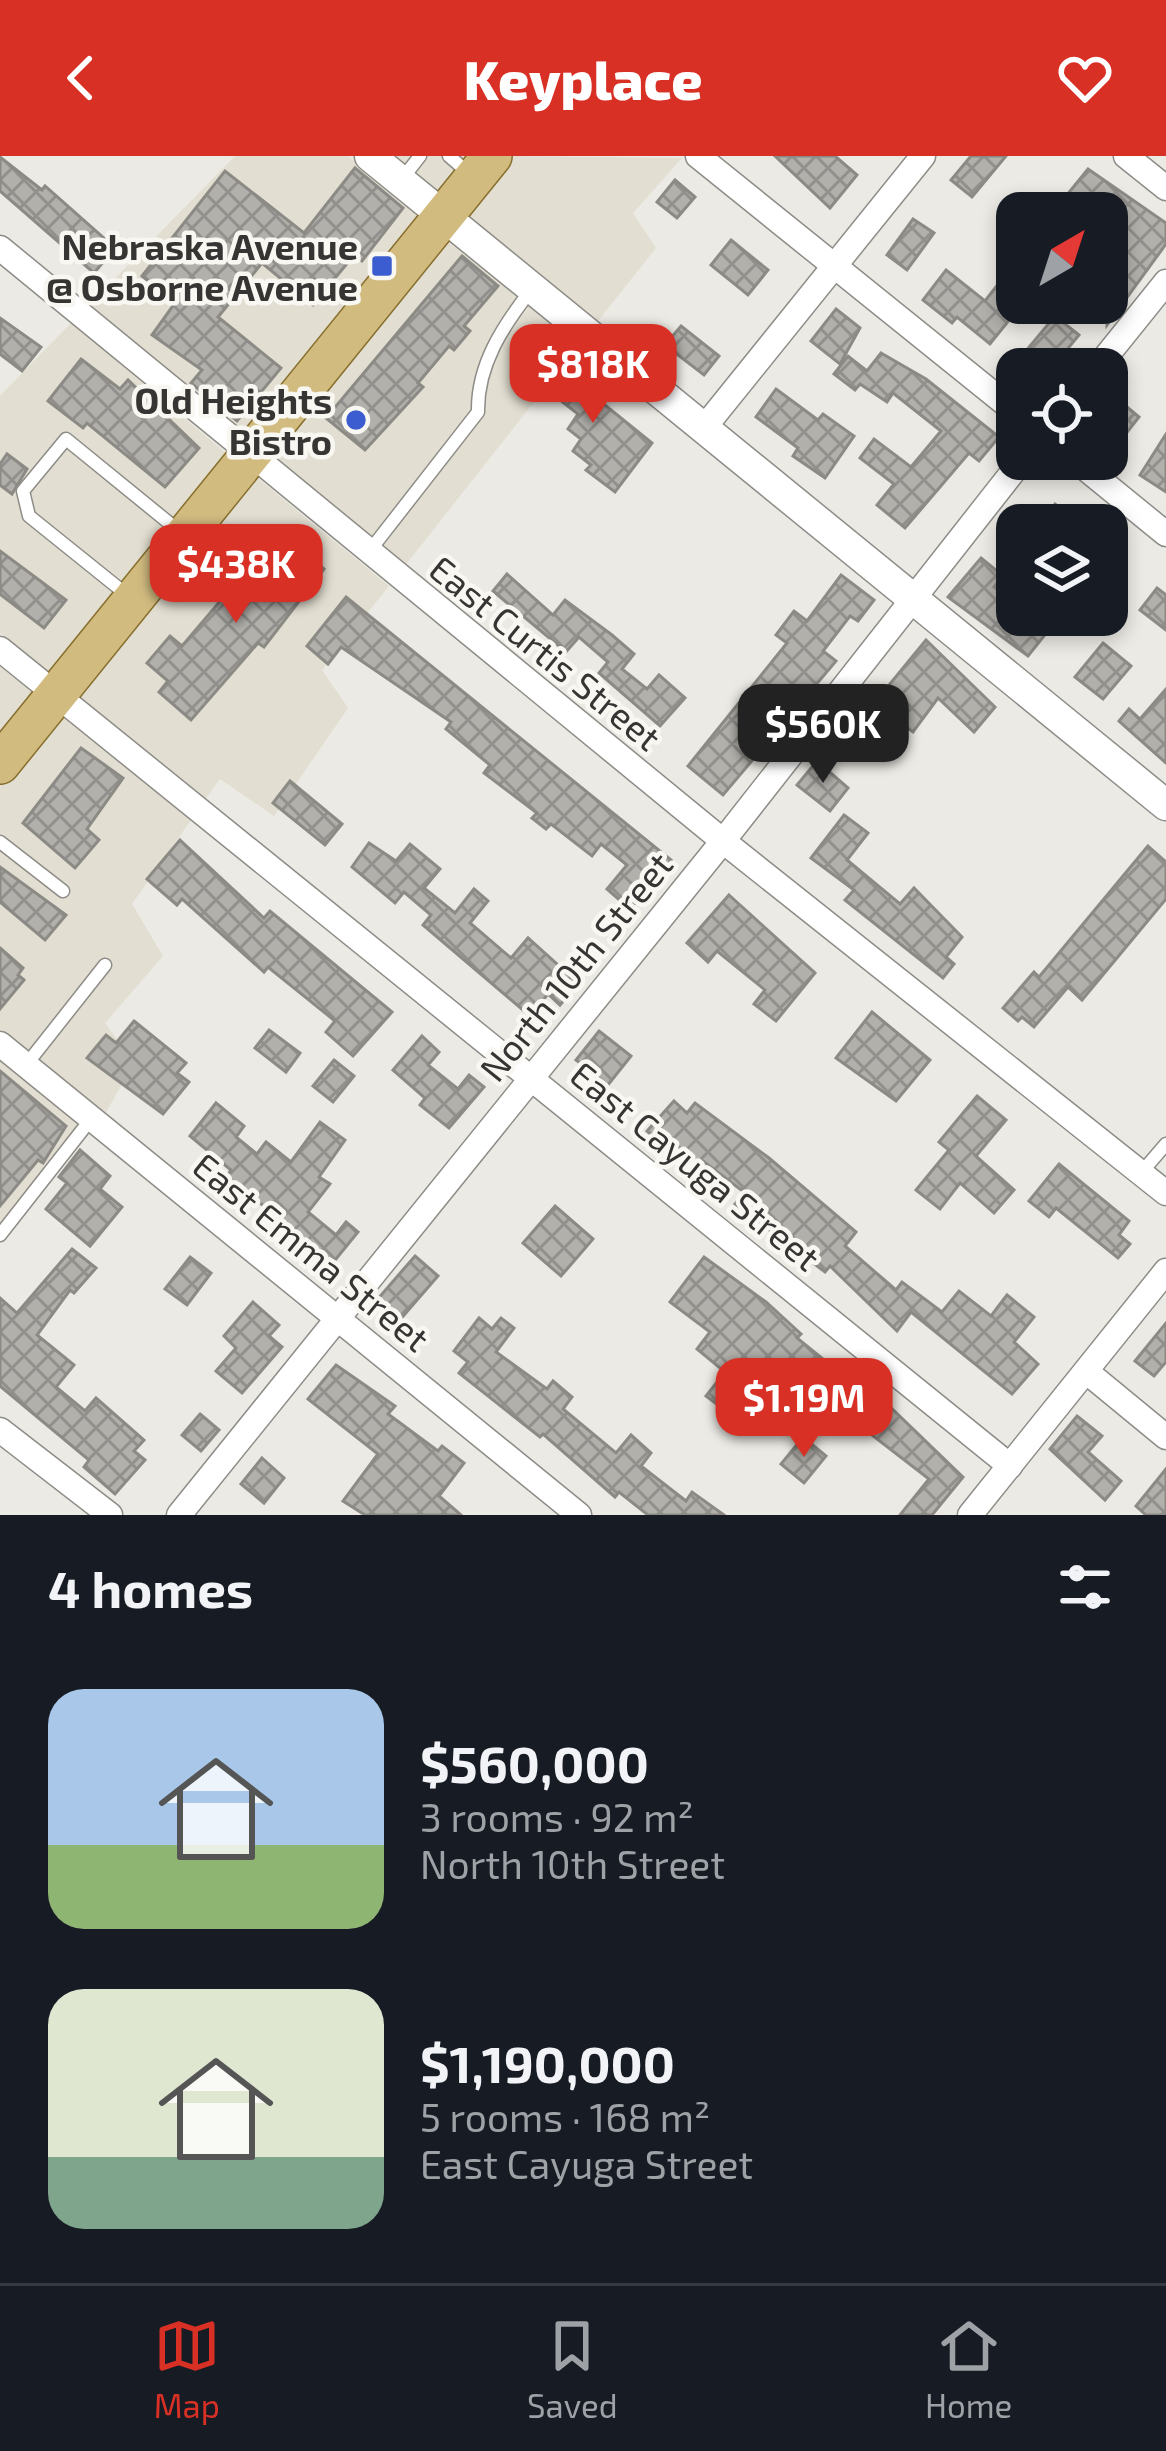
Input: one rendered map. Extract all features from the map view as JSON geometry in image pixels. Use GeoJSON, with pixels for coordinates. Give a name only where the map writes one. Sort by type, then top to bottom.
{"type":"FeatureCollection","features":[{"type":"Feature","properties":{"kind":"main road"},"geometry":{"type":"LineString","coordinates":[[0,764],[443,216],[472,163]]}},
{"type":"Feature","properties":{"kind":"street"},"geometry":{"type":"LineString","coordinates":[[370,156],[1164,800]]}},
{"type":"Feature","properties":{"kind":"street"},"geometry":{"type":"LineString","coordinates":[[698,156],[996,396]]}},
{"type":"Feature","properties":{"kind":"street"},"geometry":{"type":"LineString","coordinates":[[703,429],[923,156]]}},
{"type":"Feature","properties":{"kind":"street"},"geometry":{"type":"LineString","coordinates":[[1126,156],[1166,188]]}},
{"type":"Feature","properties":{"kind":"street","name":"East Curtis Street"},"geometry":{"type":"LineString","coordinates":[[0,248],[723,841],[1166,1193]]}},
{"type":"Feature","properties":{"kind":"street"},"geometry":{"type":"LineString","coordinates":[[1113,348],[1166,283]]}},
{"type":"Feature","properties":{"kind":"street","name":"North 10th Street"},"geometry":{"type":"LineString","coordinates":[[178,1515],[723,841],[1006,480]]}},
{"type":"Feature","properties":{"kind":"street"},"geometry":{"type":"LineString","coordinates":[[1099,480],[1166,534]]}},
{"type":"Feature","properties":{"kind":"street","name":"East Cayuga Street"},"geometry":{"type":"LineString","coordinates":[[0,649],[1010,1466]]}},
{"type":"Feature","properties":{"kind":"street","name":"East Emma Street"},"geometry":{"type":"LineString","coordinates":[[0,1044],[579,1515]]}},
{"type":"Feature","properties":{"kind":"street"},"geometry":{"type":"LineString","coordinates":[[970,1515],[1166,1271]]}},
{"type":"Feature","properties":{"kind":"street"},"geometry":{"type":"LineString","coordinates":[[1087,1372],[1166,1437]]}},
{"type":"Feature","properties":{"kind":"street"},"geometry":{"type":"LineString","coordinates":[[0,1430],[110,1515]]}},
{"type":"Feature","properties":{"kind":"lane"},"geometry":{"type":"LineString","coordinates":[[400,181],[420,156]]}},
{"type":"Feature","properties":{"kind":"lane"},"geometry":{"type":"LineString","coordinates":[[368,553],[478,412],[478,388],[502,327],[532,289]]}},
{"type":"Feature","properties":{"kind":"lane"},"geometry":{"type":"LineString","coordinates":[[133,600],[29,516],[23,491],[66,439],[184,536]]}},
{"type":"Feature","properties":{"kind":"lane"},"geometry":{"type":"LineString","coordinates":[[0,842],[63,891]]}},
{"type":"Feature","properties":{"kind":"lane"},"geometry":{"type":"LineString","coordinates":[[26,1065],[105,965]]}},
{"type":"Feature","properties":{"kind":"lane"},"geometry":{"type":"LineString","coordinates":[[0,1235],[92,1118]]}},
{"type":"Feature","properties":{"kind":"lane"},"geometry":{"type":"LineString","coordinates":[[1141,1173],[1166,1144]]}},
{"type":"Feature","properties":{"kind":"shaded area"},"geometry":{"type":"Polygon","coordinates":[[[235,156],[348,156],[426,221],[248,440],[88,306],[235,156]]]}},
{"type":"Feature","properties":{"kind":"shaded area"},"geometry":{"type":"Polygon","coordinates":[[[385,156],[479,156],[440,202],[385,156]]]}},
{"type":"Feature","properties":{"kind":"shaded area"},"geometry":{"type":"Polygon","coordinates":[[[506,156],[682,158],[633,213],[656,248],[594,326],[457,216],[506,156]]]}},
{"type":"Feature","properties":{"kind":"shaded area"},"geometry":{"type":"Polygon","coordinates":[[[442,234],[579,345],[404,567],[265,453],[442,234]]]}},
{"type":"Feature","properties":{"kind":"shaded area"},"geometry":{"type":"Polygon","coordinates":[[[71,323],[233,459],[55,679],[0,633],[0,396],[71,323]]]}},
{"type":"Feature","properties":{"kind":"shaded area"},"geometry":{"type":"Polygon","coordinates":[[[250,472],[389,586],[322,670],[348,708],[274,816],[220,779],[205,800],[71,693],[250,472]]]}},
{"type":"Feature","properties":{"kind":"shaded area"},"geometry":{"type":"Polygon","coordinates":[[[0,664],[40,698],[0,747],[0,664]]]}},
{"type":"Feature","properties":{"kind":"shaded area"},"geometry":{"type":"Polygon","coordinates":[[[57,711],[191,820],[132,904],[163,956],[105,1023],[134,1063],[105,1114],[0,1029],[0,781],[57,711]]]}},
{"type":"Feature","properties":{"kind":"shaded area"},"geometry":{"type":"Polygon","coordinates":[[[0,1059],[90,1132],[0,1240],[0,1059]]]}},
{"type":"Feature","properties":{"kind":"building"},"geometry":{"type":"Polygon","coordinates":[[[775,156],[835,156],[857,175],[830,208],[775,156]]]}},
{"type":"Feature","properties":{"kind":"building"},"geometry":{"type":"Polygon","coordinates":[[[971,156],[1006,156],[972,197],[951,180],[971,156]]]}},
{"type":"Feature","properties":{"kind":"building"},"geometry":{"type":"Polygon","coordinates":[[[0,157],[42,190],[45,186],[115,248],[94,273],[0,191],[0,157]]]}},
{"type":"Feature","properties":{"kind":"building"},"geometry":{"type":"Polygon","coordinates":[[[355,168],[403,208],[362,261],[354,255],[313,305],[262,263],[218,317],[281,368],[237,421],[191,383],[202,370],[152,335],[175,303],[142,276],[225,171],[304,233],[355,168]]]}},
{"type":"Feature","properties":{"kind":"building"},"geometry":{"type":"Polygon","coordinates":[[[1088,169],[1121,192],[1069,192],[1088,169]]]}},
{"type":"Feature","properties":{"kind":"building"},"geometry":{"type":"Polygon","coordinates":[[[675,180],[695,197],[677,218],[657,202],[675,180]]]}},
{"type":"Feature","properties":{"kind":"building"},"geometry":{"type":"Polygon","coordinates":[[[1128,197],[1166,223],[1166,244],[1128,296],[1128,197]]]}},
{"type":"Feature","properties":{"kind":"building"},"geometry":{"type":"Polygon","coordinates":[[[913,219],[934,233],[907,270],[887,255],[913,219]]]}},
{"type":"Feature","properties":{"kind":"building"},"geometry":{"type":"Polygon","coordinates":[[[731,240],[768,270],[748,295],[711,265],[731,240]]]}},
{"type":"Feature","properties":{"kind":"building"},"geometry":{"type":"Polygon","coordinates":[[[462,256],[498,286],[464,326],[470,331],[454,350],[449,346],[418,383],[423,387],[365,450],[326,418],[462,256]]]}},
{"type":"Feature","properties":{"kind":"building"},"geometry":{"type":"Polygon","coordinates":[[[946,270],[985,301],[996,287],[996,324],[1006,324],[990,344],[957,317],[952,323],[923,300],[946,270]]]}},
{"type":"Feature","properties":{"kind":"building"},"geometry":{"type":"Polygon","coordinates":[[[836,309],[860,328],[840,364],[811,341],[836,309]]]}},
{"type":"Feature","properties":{"kind":"building"},"geometry":{"type":"Polygon","coordinates":[[[0,318],[41,347],[22,371],[0,354],[0,318]]]}},
{"type":"Feature","properties":{"kind":"building"},"geometry":{"type":"Polygon","coordinates":[[[1048,324],[1065,324],[1079,335],[1068,348],[1028,348],[1048,324]]]}},
{"type":"Feature","properties":{"kind":"building"},"geometry":{"type":"Polygon","coordinates":[[[681,326],[719,356],[704,375],[665,345],[681,326]]]}},
{"type":"Feature","properties":{"kind":"building"},"geometry":{"type":"Polygon","coordinates":[[[538,351],[652,443],[615,492],[586,470],[591,465],[573,451],[581,439],[568,429],[578,414],[523,371],[538,351]]]}},
{"type":"Feature","properties":{"kind":"building"},"geometry":{"type":"Polygon","coordinates":[[[881,353],[926,379],[996,435],[979,461],[969,453],[905,528],[877,505],[894,484],[860,458],[874,439],[911,467],[941,431],[893,393],[887,402],[860,384],[855,390],[834,374],[848,356],[867,371],[881,353]]]}},
{"type":"Feature","properties":{"kind":"building"},"geometry":{"type":"Polygon","coordinates":[[[81,359],[120,389],[128,380],[199,448],[165,487],[87,423],[83,428],[48,401],[81,359]]]}},
{"type":"Feature","properties":{"kind":"building"},"geometry":{"type":"Polygon","coordinates":[[[776,389],[818,420],[823,414],[854,436],[825,478],[793,456],[798,448],[756,417],[776,389]]]}},
{"type":"Feature","properties":{"kind":"building"},"geometry":{"type":"Polygon","coordinates":[[[1128,408],[1139,417],[1128,431],[1128,408]]]}},
{"type":"Feature","properties":{"kind":"building"},"geometry":{"type":"Polygon","coordinates":[[[1166,434],[1166,492],[1140,475],[1166,434]]]}},
{"type":"Feature","properties":{"kind":"building"},"geometry":{"type":"Polygon","coordinates":[[[7,454],[27,469],[12,494],[0,485],[0,464],[7,454]]]}},
{"type":"Feature","properties":{"kind":"building"},"geometry":{"type":"Polygon","coordinates":[[[280,531],[324,569],[264,647],[258,643],[191,720],[159,692],[168,681],[147,663],[170,636],[182,646],[280,531]]]}},
{"type":"Feature","properties":{"kind":"building"},"geometry":{"type":"Polygon","coordinates":[[[0,551],[66,600],[44,628],[0,594],[0,551]]]}},
{"type":"Feature","properties":{"kind":"building"},"geometry":{"type":"Polygon","coordinates":[[[981,558],[996,570],[996,632],[948,597],[981,558]]]}},
{"type":"Feature","properties":{"kind":"building"},"geometry":{"type":"Polygon","coordinates":[[[507,574],[553,615],[565,600],[612,635],[634,654],[622,669],[647,689],[659,675],[685,698],[660,726],[599,673],[608,662],[579,637],[566,652],[493,591],[507,574]]]}},
{"type":"Feature","properties":{"kind":"building"},"geometry":{"type":"Polygon","coordinates":[[[841,575],[874,600],[858,621],[850,616],[823,651],[836,661],[723,795],[688,766],[787,643],[776,635],[794,611],[807,621],[841,575]]]}},
{"type":"Feature","properties":{"kind":"building"},"geometry":{"type":"Polygon","coordinates":[[[1157,588],[1166,595],[1166,630],[1140,610],[1157,588]]]}},
{"type":"Feature","properties":{"kind":"building"},"geometry":{"type":"Polygon","coordinates":[[[346,597],[671,860],[630,909],[607,889],[627,865],[601,844],[592,856],[551,824],[546,829],[532,818],[537,813],[484,773],[490,765],[446,729],[451,722],[341,647],[328,664],[307,646],[346,597]]]}},
{"type":"Feature","properties":{"kind":"building"},"geometry":{"type":"Polygon","coordinates":[[[1001,636],[1044,636],[1028,656],[1001,636]]]}},
{"type":"Feature","properties":{"kind":"building"},"geometry":{"type":"Polygon","coordinates":[[[926,640],[995,707],[974,732],[938,698],[913,732],[902,724],[876,757],[848,735],[926,640]]]}},
{"type":"Feature","properties":{"kind":"building"},"geometry":{"type":"Polygon","coordinates":[[[1103,643],[1131,666],[1103,699],[1075,677],[1103,643]]]}},
{"type":"Feature","properties":{"kind":"building"},"geometry":{"type":"Polygon","coordinates":[[[1166,689],[1166,763],[1119,721],[1129,709],[1140,719],[1166,689]]]}},
{"type":"Feature","properties":{"kind":"building"},"geometry":{"type":"Polygon","coordinates":[[[81,748],[123,778],[87,829],[99,840],[75,868],[23,823],[81,748]]]}},
{"type":"Feature","properties":{"kind":"building"},"geometry":{"type":"Polygon","coordinates":[[[817,761],[848,788],[830,811],[797,785],[817,761]]]}},
{"type":"Feature","properties":{"kind":"building"},"geometry":{"type":"Polygon","coordinates":[[[290,781],[342,824],[325,845],[273,803],[290,781]]]}},
{"type":"Feature","properties":{"kind":"building"},"geometry":{"type":"Polygon","coordinates":[[[844,815],[868,833],[847,860],[900,904],[914,888],[962,937],[946,957],[954,964],[943,978],[845,900],[854,890],[811,858],[844,815]]]}},
{"type":"Feature","properties":{"kind":"building"},"geometry":{"type":"Polygon","coordinates":[[[180,840],[264,918],[270,911],[392,1012],[353,1056],[326,1032],[335,1021],[268,967],[264,972],[182,899],[177,905],[147,879],[180,840]]]}},
{"type":"Feature","properties":{"kind":"building"},"geometry":{"type":"Polygon","coordinates":[[[369,843],[396,861],[410,844],[440,869],[424,888],[455,913],[474,889],[488,901],[470,923],[511,958],[528,938],[578,983],[560,1005],[548,994],[530,1016],[423,925],[431,915],[404,892],[395,903],[352,867],[369,843]]]}},
{"type":"Feature","properties":{"kind":"building"},"geometry":{"type":"Polygon","coordinates":[[[1148,846],[1166,862],[1166,899],[1082,1000],[1068,987],[1034,1027],[1022,1017],[1018,1021],[1003,1008],[1034,972],[1039,977],[1148,846]]]}},
{"type":"Feature","properties":{"kind":"building"},"geometry":{"type":"Polygon","coordinates":[[[0,867],[66,915],[45,940],[0,902],[0,867]]]}},
{"type":"Feature","properties":{"kind":"building"},"geometry":{"type":"Polygon","coordinates":[[[729,895],[815,973],[776,1021],[754,1004],[765,990],[717,951],[708,962],[687,943],[729,895]]]}},
{"type":"Feature","properties":{"kind":"building"},"geometry":{"type":"Polygon","coordinates":[[[0,948],[23,968],[18,975],[24,980],[0,1009],[0,948]]]}},
{"type":"Feature","properties":{"kind":"building"},"geometry":{"type":"Polygon","coordinates":[[[872,1012],[930,1060],[896,1101],[836,1058],[872,1012]]]}},
{"type":"Feature","properties":{"kind":"building"},"geometry":{"type":"Polygon","coordinates":[[[134,1021],[186,1063],[177,1073],[189,1082],[163,1114],[87,1058],[106,1035],[116,1043],[134,1021]]]}},
{"type":"Feature","properties":{"kind":"building"},"geometry":{"type":"Polygon","coordinates":[[[269,1030],[300,1053],[286,1072],[255,1048],[269,1030]]]}},
{"type":"Feature","properties":{"kind":"building"},"geometry":{"type":"Polygon","coordinates":[[[599,1031],[631,1056],[608,1085],[576,1060],[599,1031]]]}},
{"type":"Feature","properties":{"kind":"building"},"geometry":{"type":"Polygon","coordinates":[[[422,1036],[439,1052],[428,1065],[458,1089],[469,1075],[484,1087],[449,1128],[420,1105],[425,1098],[393,1070],[422,1036]]]}},
{"type":"Feature","properties":{"kind":"building"},"geometry":{"type":"Polygon","coordinates":[[[334,1060],[354,1076],[333,1102],[313,1086],[334,1060]]]}},
{"type":"Feature","properties":{"kind":"building"},"geometry":{"type":"Polygon","coordinates":[[[0,1071],[66,1126],[43,1163],[38,1160],[0,1206],[0,1071]]]}},
{"type":"Feature","properties":{"kind":"building"},"geometry":{"type":"Polygon","coordinates":[[[977,1096],[1006,1120],[976,1156],[1014,1190],[994,1213],[960,1183],[940,1209],[916,1190],[949,1150],[939,1142],[977,1096]]]}},
{"type":"Feature","properties":{"kind":"building"},"geometry":{"type":"Polygon","coordinates":[[[674,1101],[687,1113],[695,1103],[856,1232],[845,1246],[896,1290],[902,1282],[942,1312],[959,1291],[991,1316],[1007,1295],[1034,1317],[1014,1342],[1038,1364],[1012,1394],[911,1312],[897,1331],[830,1266],[825,1272],[735,1204],[744,1192],[703,1161],[694,1171],[647,1131],[674,1101]]]}},
{"type":"Feature","properties":{"kind":"building"},"geometry":{"type":"Polygon","coordinates":[[[216,1103],[244,1126],[236,1137],[257,1154],[266,1142],[291,1162],[320,1122],[345,1140],[319,1177],[330,1184],[308,1212],[336,1235],[346,1222],[358,1232],[327,1270],[303,1250],[309,1243],[227,1176],[231,1170],[190,1136],[216,1103]]]}},
{"type":"Feature","properties":{"kind":"building"},"geometry":{"type":"Polygon","coordinates":[[[80,1150],[110,1176],[100,1189],[122,1207],[90,1246],[46,1209],[67,1183],[59,1177],[80,1150]]]}},
{"type":"Feature","properties":{"kind":"building"},"geometry":{"type":"Polygon","coordinates":[[[1059,1164],[1129,1221],[1119,1235],[1130,1244],[1118,1258],[1056,1208],[1049,1217],[1029,1201],[1059,1164]]]}},
{"type":"Feature","properties":{"kind":"building"},"geometry":{"type":"Polygon","coordinates":[[[555,1206],[593,1239],[561,1276],[523,1243],[555,1206]]]}},
{"type":"Feature","properties":{"kind":"building"},"geometry":{"type":"Polygon","coordinates":[[[72,1249],[96,1268],[74,1293],[70,1290],[37,1335],[74,1365],[56,1387],[85,1411],[96,1398],[144,1440],[134,1451],[145,1460],[115,1494],[84,1467],[89,1460],[0,1386],[0,1298],[17,1313],[72,1249]]]}},
{"type":"Feature","properties":{"kind":"building"},"geometry":{"type":"Polygon","coordinates":[[[415,1256],[438,1276],[399,1321],[376,1301],[415,1256]]]}},
{"type":"Feature","properties":{"kind":"building"},"geometry":{"type":"Polygon","coordinates":[[[190,1257],[211,1273],[187,1305],[165,1289],[190,1257]]]}},
{"type":"Feature","properties":{"kind":"building"},"geometry":{"type":"Polygon","coordinates":[[[704,1257],[766,1302],[801,1334],[797,1338],[845,1377],[878,1403],[882,1399],[963,1477],[932,1515],[900,1515],[929,1479],[850,1418],[844,1425],[769,1373],[761,1382],[748,1371],[719,1406],[706,1396],[725,1372],[697,1349],[710,1332],[670,1302],[704,1257]]]}},
{"type":"Feature","properties":{"kind":"building"},"geometry":{"type":"Polygon","coordinates":[[[253,1302],[279,1325],[269,1336],[282,1347],[242,1393],[216,1371],[236,1348],[224,1336],[253,1302]]]}},
{"type":"Feature","properties":{"kind":"building"},"geometry":{"type":"Polygon","coordinates":[[[479,1318],[492,1329],[501,1318],[514,1328],[496,1352],[547,1389],[553,1381],[572,1397],[563,1409],[616,1453],[631,1435],[651,1453],[641,1466],[686,1501],[692,1492],[724,1515],[648,1515],[619,1492],[615,1497],[543,1434],[540,1437],[459,1373],[468,1362],[454,1351],[479,1318]]]}},
{"type":"Feature","properties":{"kind":"building"},"geometry":{"type":"Polygon","coordinates":[[[1166,1323],[1166,1362],[1154,1376],[1135,1361],[1166,1323]]]}},
{"type":"Feature","properties":{"kind":"building"},"geometry":{"type":"Polygon","coordinates":[[[336,1365],[395,1406],[388,1414],[438,1451],[442,1446],[464,1463],[439,1496],[461,1515],[365,1515],[343,1501],[378,1454],[308,1399],[336,1365]]]}},
{"type":"Feature","properties":{"kind":"building"},"geometry":{"type":"Polygon","coordinates":[[[200,1414],[219,1430],[201,1451],[182,1435],[200,1414]]]}},
{"type":"Feature","properties":{"kind":"building"},"geometry":{"type":"Polygon","coordinates":[[[1077,1416],[1102,1436],[1088,1452],[1121,1481],[1105,1500],[1050,1449],[1077,1416]]]}},
{"type":"Feature","properties":{"kind":"building"},"geometry":{"type":"Polygon","coordinates":[[[803,1437],[826,1456],[804,1483],[781,1464],[803,1437]]]}},
{"type":"Feature","properties":{"kind":"building"},"geometry":{"type":"Polygon","coordinates":[[[262,1458],[284,1478],[264,1503],[241,1484],[262,1458]]]}},
{"type":"Feature","properties":{"kind":"building"},"geometry":{"type":"Polygon","coordinates":[[[1166,1469],[1166,1515],[1146,1515],[1136,1506],[1166,1469]]]}},
{"type":"Feature","properties":{"kind":"place","name":"Nebraska Avenue @ Osborne Avenue"},"geometry":{"type":"Point","coordinates":[382,266]}},
{"type":"Feature","properties":{"kind":"place","name":"Old Heights Bistro"},"geometry":{"type":"Point","coordinates":[356,420]}}]}
